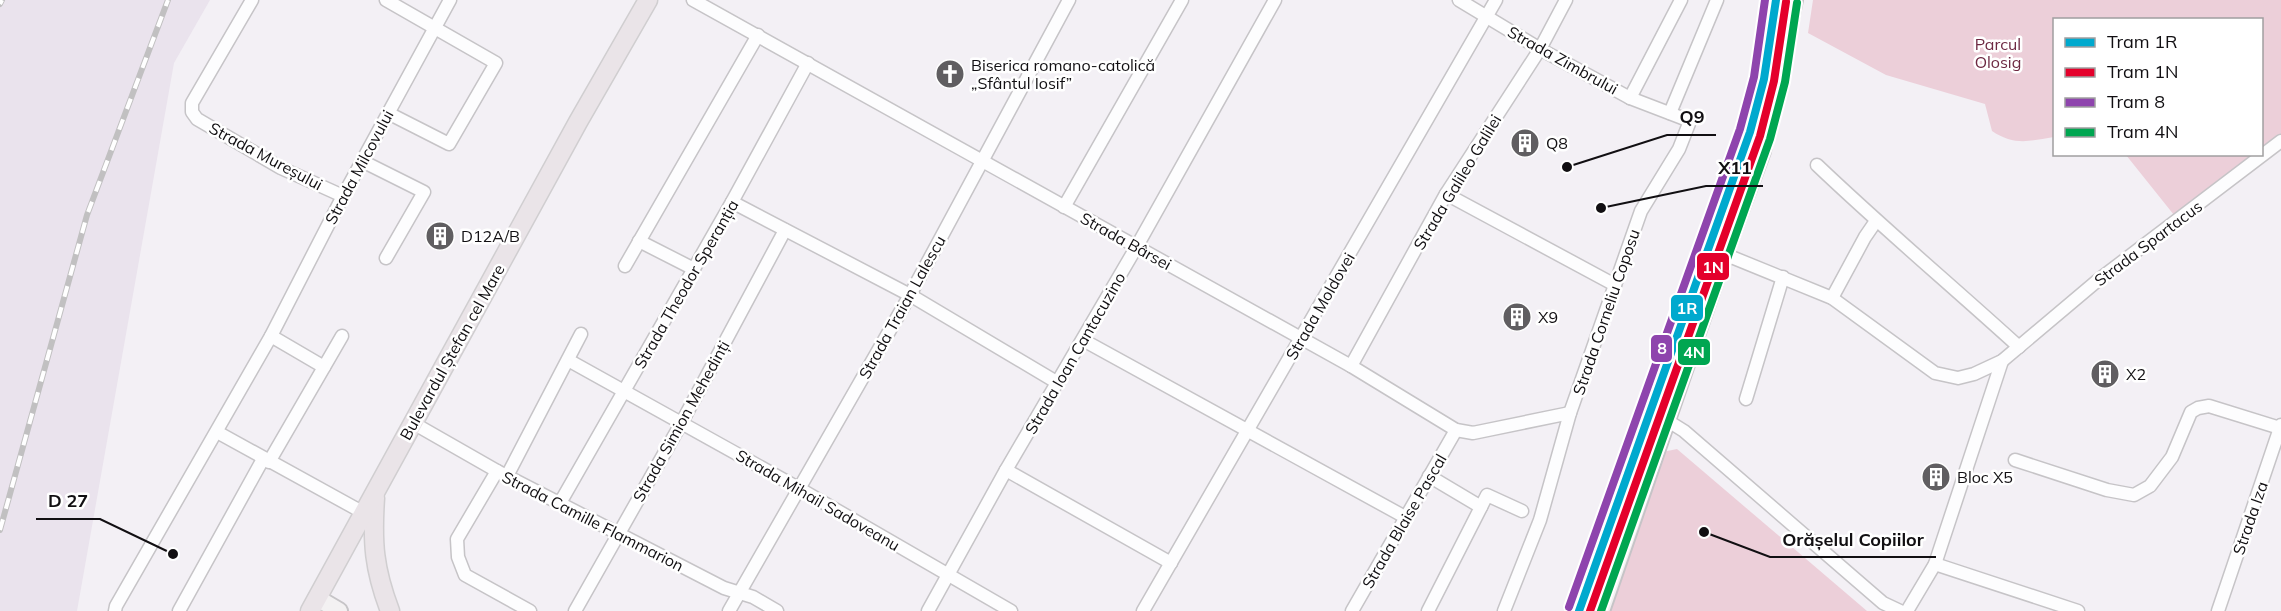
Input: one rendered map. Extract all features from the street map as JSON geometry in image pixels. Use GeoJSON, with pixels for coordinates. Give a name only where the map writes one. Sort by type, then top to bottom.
{"type":"FeatureCollection","features":[{"type":"Feature","properties":{"kind":"main road","name":"Bulevardul Ștefan cel Mare"},"geometry":{"type":"LineString","coordinates":[[314,604],[648,0]]}},
{"type":"Feature","properties":{"kind":"main road"},"geometry":{"type":"LineString","coordinates":[[1601,611],[1724,254],[1762,151],[1794,0]]}},
{"type":"Feature","properties":{"kind":"main road"},"geometry":{"type":"LineString","coordinates":[[376,491],[373,529],[375,559],[379,582],[390,611]]}},
{"type":"Feature","properties":{"kind":"main road"},"geometry":{"type":"LineString","coordinates":[[314,604],[339,611]]}},
{"type":"Feature","properties":{"kind":"street","name":"Strada Mureșului"},"geometry":{"type":"LineString","coordinates":[[252,0],[192,103],[192,112],[197,119],[281,168],[343,196]]}},
{"type":"Feature","properties":{"kind":"street"},"geometry":{"type":"LineString","coordinates":[[386,0],[496,63],[449,144],[388,113]]}},
{"type":"Feature","properties":{"kind":"street","name":"Strada Milcovului"},"geometry":{"type":"LineString","coordinates":[[115,611],[270,336],[450,0]]}},
{"type":"Feature","properties":{"kind":"street","name":"Strada Bârsei"},"geometry":{"type":"LineString","coordinates":[[693,0],[1351,366],[1456,430]]}},
{"type":"Feature","properties":{"kind":"street","name":"Strada Traian Lalescu"},"geometry":{"type":"LineString","coordinates":[[729,611],[910,295],[1069,0]]}},
{"type":"Feature","properties":{"kind":"street"},"geometry":{"type":"LineString","coordinates":[[1064,207],[1182,0]]}},
{"type":"Feature","properties":{"kind":"street","name":"Strada Ioan Cantacuzino"},"geometry":{"type":"LineString","coordinates":[[928,611],[950,575],[1006,470],[1137,246],[1275,0]]}},
{"type":"Feature","properties":{"kind":"street","name":"Strada Zimbrului"},"geometry":{"type":"LineString","coordinates":[[1459,0],[1540,49],[1630,98],[1670,113]]}},
{"type":"Feature","properties":{"kind":"street","name":"Strada Moldovei"},"geometry":{"type":"LineString","coordinates":[[1143,611],[1496,0]]}},
{"type":"Feature","properties":{"kind":"street","name":"Strada Galileo Galilei"},"geometry":{"type":"LineString","coordinates":[[1351,366],[1446,194],[1540,49],[1566,0]]}},
{"type":"Feature","properties":{"kind":"street"},"geometry":{"type":"LineString","coordinates":[[1630,98],[1681,0]]}},
{"type":"Feature","properties":{"kind":"street"},"geometry":{"type":"LineString","coordinates":[[1670,113],[1717,0]]}},
{"type":"Feature","properties":{"kind":"street"},"geometry":{"type":"LineString","coordinates":[[625,266],[758,35]]}},
{"type":"Feature","properties":{"kind":"street","name":"Strada Theodor Speranția"},"geometry":{"type":"LineString","coordinates":[[560,503],[732,202],[808,63]]}},
{"type":"Feature","properties":{"kind":"street","name":"Strada Corneliu Coposu"},"geometry":{"type":"LineString","coordinates":[[1504,611],[1540,520],[1570,413],[1641,211],[1680,149],[1690,121],[1670,113]]}},
{"type":"Feature","properties":{"kind":"street","name":"Strada Spartacus"},"geometry":{"type":"LineString","coordinates":[[2263,155],[2281,141]]}},
{"type":"Feature","properties":{"kind":"street","name":"Strada Spartacus"},"geometry":{"type":"LineString","coordinates":[[1724,254],[1832,298],[1935,373],[1958,378],[1974,374],[2002,361],[2097,281],[2261,156]]}},
{"type":"Feature","properties":{"kind":"street"},"geometry":{"type":"LineString","coordinates":[[362,161],[424,192],[386,258]]}},
{"type":"Feature","properties":{"kind":"street"},"geometry":{"type":"LineString","coordinates":[[1817,165],[1876,221],[1955,288],[2019,347]]}},
{"type":"Feature","properties":{"kind":"street"},"geometry":{"type":"LineString","coordinates":[[1446,194],[1615,285]]}},
{"type":"Feature","properties":{"kind":"street"},"geometry":{"type":"LineString","coordinates":[[732,202],[910,295],[1058,383]]}},
{"type":"Feature","properties":{"kind":"street"},"geometry":{"type":"LineString","coordinates":[[1832,298],[1876,221]]}},
{"type":"Feature","properties":{"kind":"street","name":"Strada Simion Mehedinți"},"geometry":{"type":"LineString","coordinates":[[575,611],[682,422],[785,231]]}},
{"type":"Feature","properties":{"kind":"street"},"geometry":{"type":"LineString","coordinates":[[639,240],[694,269]]}},
{"type":"Feature","properties":{"kind":"street"},"geometry":{"type":"LineString","coordinates":[[1746,399],[1783,277]]}},
{"type":"Feature","properties":{"kind":"street"},"geometry":{"type":"LineString","coordinates":[[530,611],[465,575],[458,557],[457,539],[502,474],[581,334]]}},
{"type":"Feature","properties":{"kind":"street"},"geometry":{"type":"LineString","coordinates":[[270,336],[324,367]]}},
{"type":"Feature","properties":{"kind":"street"},"geometry":{"type":"LineString","coordinates":[[179,611],[342,336]]}},
{"type":"Feature","properties":{"kind":"street"},"geometry":{"type":"LineString","coordinates":[[1083,340],[1405,518]]}},
{"type":"Feature","properties":{"kind":"street","name":"Strada Mihail Sadoveanu"},"geometry":{"type":"LineString","coordinates":[[568,360],[682,422],[1011,611]]}},
{"type":"Feature","properties":{"kind":"street"},"geometry":{"type":"LineString","coordinates":[[1907,611],[1935,564],[2002,361]]}},
{"type":"Feature","properties":{"kind":"street"},"geometry":{"type":"LineString","coordinates":[[2014,460],[2107,490],[2134,495],[2151,486],[2172,457],[2191,412],[2198,408],[2209,406],[2280,427]]}},
{"type":"Feature","properties":{"kind":"street"},"geometry":{"type":"LineString","coordinates":[[1456,430],[1473,433],[1570,413]]}},
{"type":"Feature","properties":{"kind":"street"},"geometry":{"type":"LineString","coordinates":[[1668,421],[1684,431],[1883,603],[1900,611]]}},
{"type":"Feature","properties":{"kind":"street","name":"Strada Camille Flammarion"},"geometry":{"type":"LineString","coordinates":[[413,423],[502,474],[724,588],[753,597],[777,611]]}},
{"type":"Feature","properties":{"kind":"street","name":"Strada Iza"},"geometry":{"type":"LineString","coordinates":[[2218,611],[2280,427]]}},
{"type":"Feature","properties":{"kind":"street","name":"Strada Blaise Pascal"},"geometry":{"type":"LineString","coordinates":[[1352,611],[1456,430]]}},
{"type":"Feature","properties":{"kind":"street"},"geometry":{"type":"LineString","coordinates":[[217,432],[364,513]]}},
{"type":"Feature","properties":{"kind":"street"},"geometry":{"type":"LineString","coordinates":[[1006,470],[1172,563]]}},
{"type":"Feature","properties":{"kind":"street"},"geometry":{"type":"LineString","coordinates":[[1430,476],[1481,507]]}},
{"type":"Feature","properties":{"kind":"street"},"geometry":{"type":"LineString","coordinates":[[1428,611],[1487,495],[1522,511]]}},
{"type":"Feature","properties":{"kind":"street"},"geometry":{"type":"LineString","coordinates":[[1935,564],[2078,611]]}},
{"type":"Feature","properties":{"kind":"shaded area"},"geometry":{"type":"Polygon","coordinates":[[[0,0],[210,0],[174,63],[77,611],[0,611],[0,0]]]}},
{"type":"Feature","properties":{"kind":"green space","name":"Parcul Olosig"},"geometry":{"type":"Polygon","coordinates":[[[1813,0],[2281,0],[2281,141],[2263,155],[2263,18],[2053,18],[2053,137],[2022,141],[2008,139],[1992,131],[1985,104],[1886,75],[1808,33],[1813,0]]]}},
{"type":"Feature","properties":{"kind":"green space","name":"Parcul Olosig"},"geometry":{"type":"Polygon","coordinates":[[[2127,156],[2261,156],[2178,220],[2127,156]]]}},
{"type":"Feature","properties":{"kind":"green space"},"geometry":{"type":"Polygon","coordinates":[[[1677,449],[1867,611],[1607,611],[1658,453],[1677,449]]]}},
{"type":"Feature","properties":{"kind":"railway"},"geometry":{"type":"LineString","coordinates":[[0,4],[2,0]]}},
{"type":"Feature","properties":{"kind":"railway"},"geometry":{"type":"LineString","coordinates":[[0,530],[87,215],[168,0]]}},
{"type":"Feature","properties":{"kind":"tram line","name":"8"},"geometry":{"type":"LineString","coordinates":[[1569,607],[1740,129],[1754,77],[1765,0]]}},
{"type":"Feature","properties":{"kind":"tram line","name":"1R"},"geometry":{"type":"LineString","coordinates":[[1579,611],[1750,132],[1764,79],[1776,0]]}},
{"type":"Feature","properties":{"kind":"tram line","name":"1N"},"geometry":{"type":"LineString","coordinates":[[1590,611],[1760,136],[1774,81],[1786,2]]}},
{"type":"Feature","properties":{"kind":"tram line","name":"4N"},"geometry":{"type":"LineString","coordinates":[[1601,611],[1770,139],[1785,82],[1797,3]]}},
{"type":"Feature","properties":{"kind":"place","name":"Biserica romano-catolică „Sfântul Iosif”"},"geometry":{"type":"Point","coordinates":[950,74]}},
{"type":"Feature","properties":{"kind":"place","name":"Q8"},"geometry":{"type":"Point","coordinates":[1525,143]}},
{"type":"Feature","properties":{"kind":"place","name":"Q9"},"geometry":{"type":"Point","coordinates":[1567,167]}},
{"type":"Feature","properties":{"kind":"place","name":"X11"},"geometry":{"type":"Point","coordinates":[1601,208]}},
{"type":"Feature","properties":{"kind":"place","name":"D12A/B"},"geometry":{"type":"Point","coordinates":[440,236]}},
{"type":"Feature","properties":{"kind":"place","name":"X9"},"geometry":{"type":"Point","coordinates":[1517,317]}},
{"type":"Feature","properties":{"kind":"place","name":"X2"},"geometry":{"type":"Point","coordinates":[2105,374]}},
{"type":"Feature","properties":{"kind":"place","name":"Bloc X5"},"geometry":{"type":"Point","coordinates":[1936,477]}},
{"type":"Feature","properties":{"kind":"place","name":"Orășelul Copiilor"},"geometry":{"type":"Point","coordinates":[1704,532]}},
{"type":"Feature","properties":{"kind":"place","name":"D 27"},"geometry":{"type":"Point","coordinates":[173,554]}}]}
